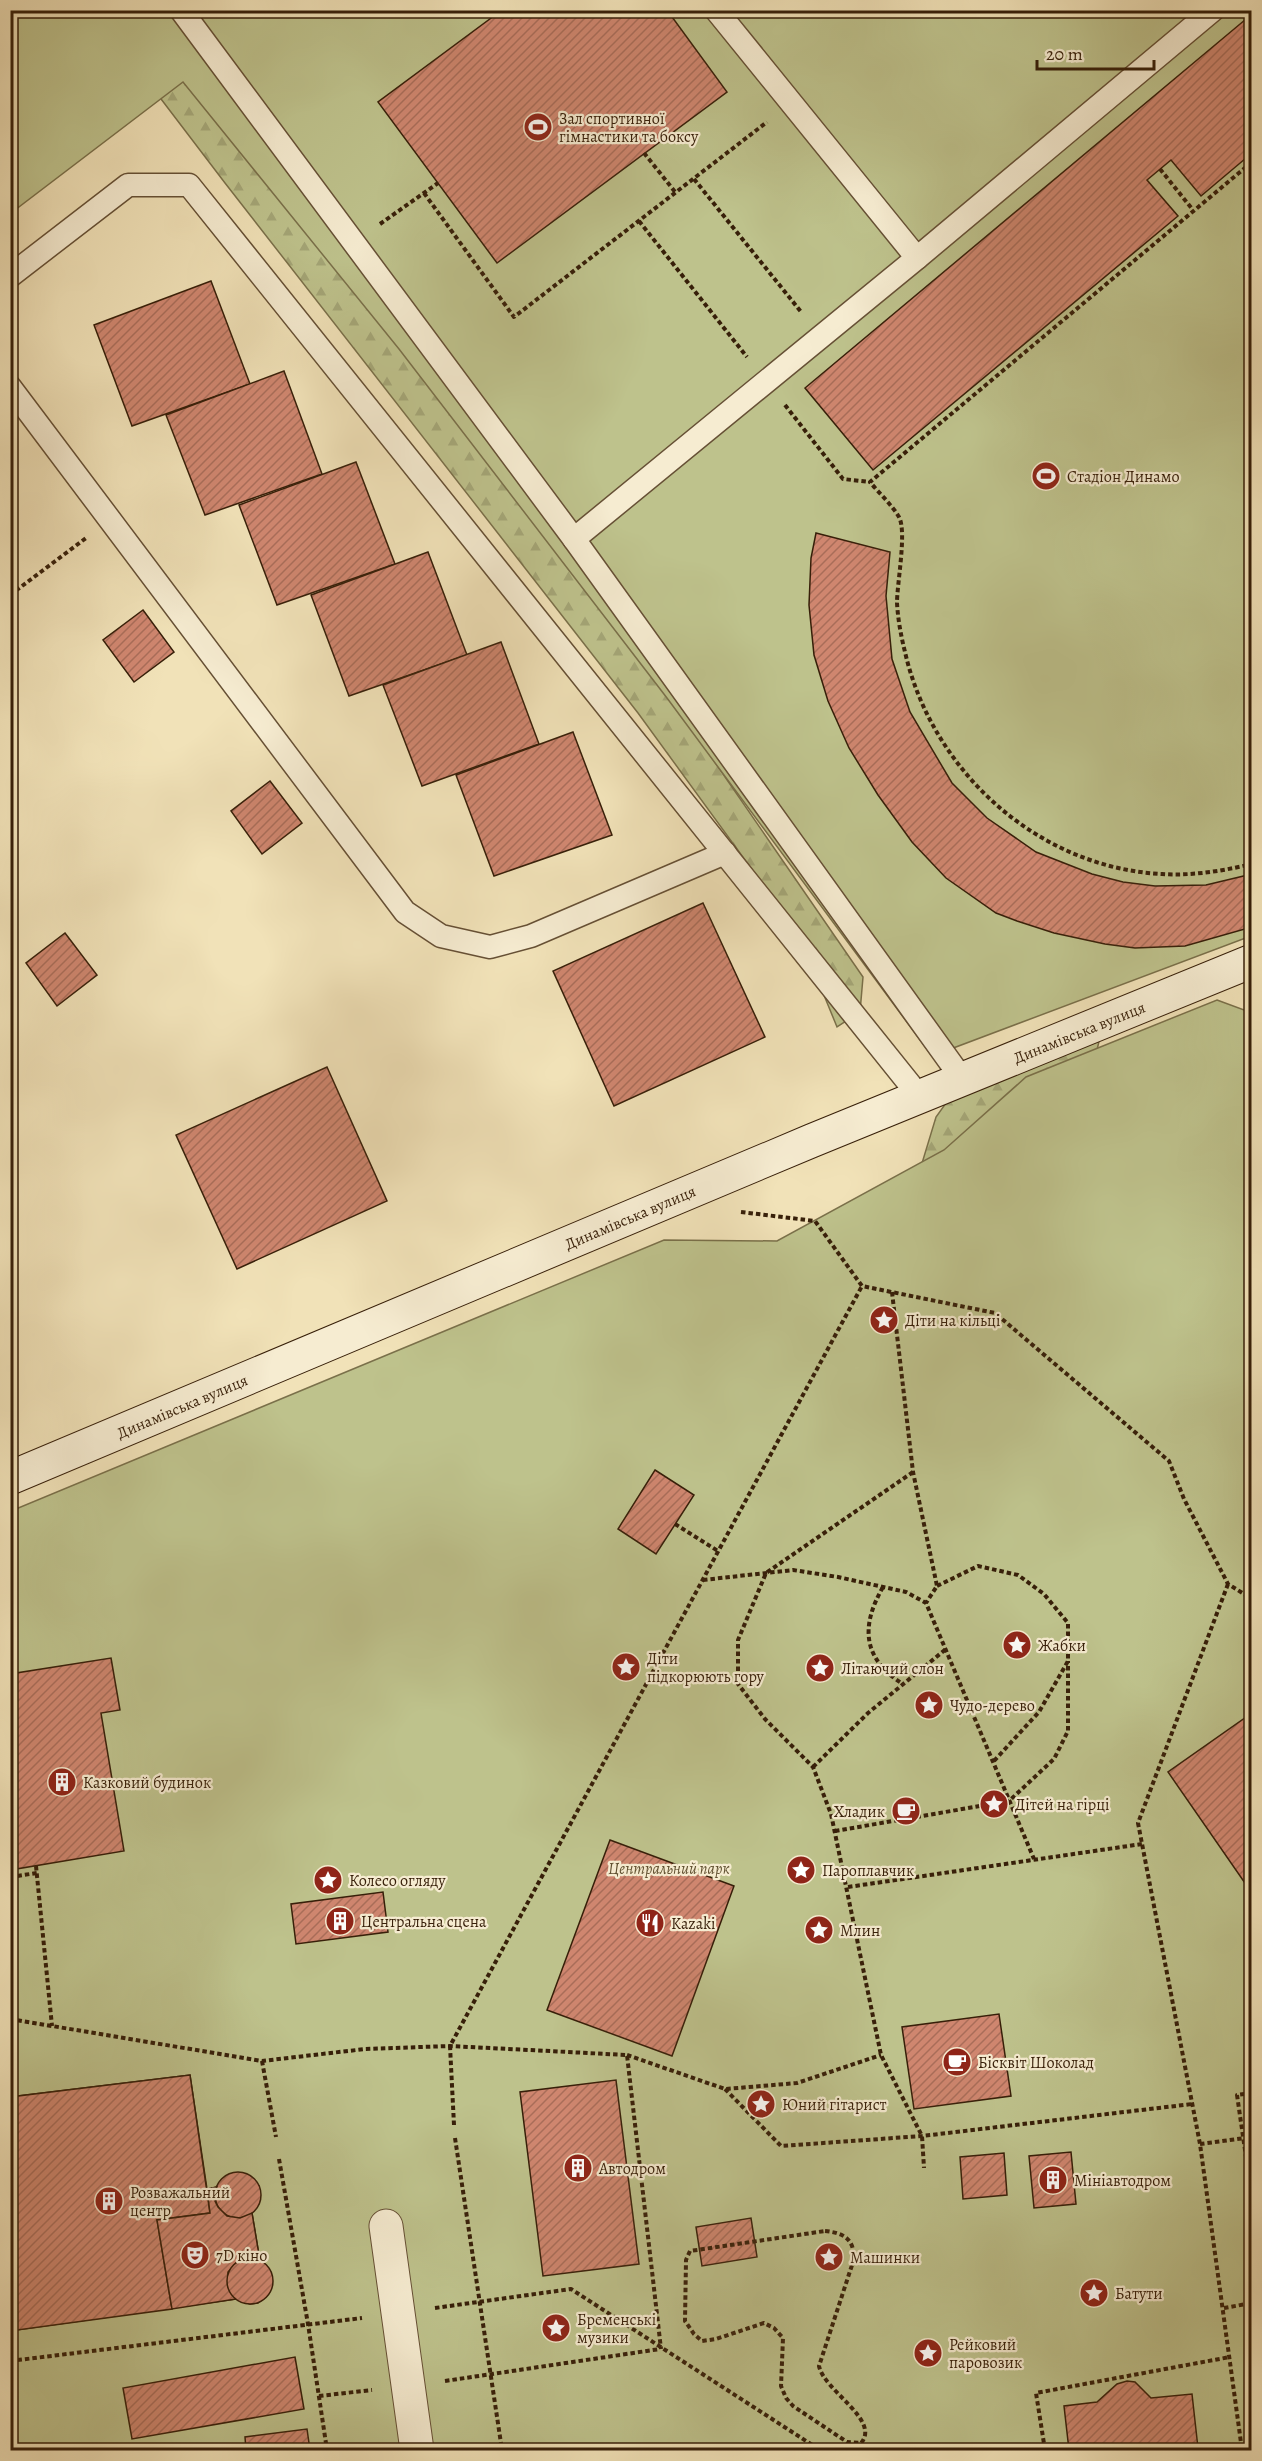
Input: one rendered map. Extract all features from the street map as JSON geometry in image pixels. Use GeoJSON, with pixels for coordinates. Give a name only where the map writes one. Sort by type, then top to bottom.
{"type":"FeatureCollection","features":[{"type":"Feature","properties":{"kind":"street","name":"Динамівська вулиця"},"geometry":{"type":"LineString","coordinates":[[10,1478],[1251,961]]}},
{"type":"Feature","properties":{"kind":"street"},"geometry":{"type":"LineString","coordinates":[[386,2226],[417,2451]]}},
{"type":"Feature","properties":{"kind":"lane"},"geometry":{"type":"LineString","coordinates":[[181,10],[574,539],[963,1080]]}},
{"type":"Feature","properties":{"kind":"lane"},"geometry":{"type":"LineString","coordinates":[[716,10],[917,258]]}},
{"type":"Feature","properties":{"kind":"lane"},"geometry":{"type":"LineString","coordinates":[[574,539],[917,258],[1213,10]]}},
{"type":"Feature","properties":{"kind":"lane"},"geometry":{"type":"LineString","coordinates":[[10,276],[128,185],[189,185],[920,1097]]}},
{"type":"Feature","properties":{"kind":"lane"},"geometry":{"type":"LineString","coordinates":[[10,387],[405,912],[441,936],[490,947],[531,936],[725,853]]}},
{"type":"Feature","properties":{"kind":"path"},"geometry":{"type":"LineString","coordinates":[[424,193],[514,317],[791,103]]}},
{"type":"Feature","properties":{"kind":"path"},"geometry":{"type":"LineString","coordinates":[[644,153],[676,193]]}},
{"type":"Feature","properties":{"kind":"path"},"geometry":{"type":"LineString","coordinates":[[870,482],[1251,162]]}},
{"type":"Feature","properties":{"kind":"path"},"geometry":{"type":"LineString","coordinates":[[1160,169],[1193,211]]}},
{"type":"Feature","properties":{"kind":"path"},"geometry":{"type":"LineString","coordinates":[[694,179],[821,337]]}},
{"type":"Feature","properties":{"kind":"path"},"geometry":{"type":"LineString","coordinates":[[353,243],[438,183]]}},
{"type":"Feature","properties":{"kind":"path"},"geometry":{"type":"LineString","coordinates":[[639,222],[843,479],[870,482],[900,518],[901,548],[897,602],[899,625],[910,673],[920,699],[948,751],[995,805],[1038,837],[1058,848],[1111,867],[1153,873],[1190,874],[1251,864]]}},
{"type":"Feature","properties":{"kind":"path"},"geometry":{"type":"LineString","coordinates":[[10,595],[110,519]]}},
{"type":"Feature","properties":{"kind":"path"},"geometry":{"type":"LineString","coordinates":[[730,1211],[815,1221],[862,1286],[995,1312],[1169,1461],[1184,1499],[1227,1584],[1251,1599]]}},
{"type":"Feature","properties":{"kind":"path"},"geometry":{"type":"LineString","coordinates":[[454,2125],[450,2046],[862,1286]]}},
{"type":"Feature","properties":{"kind":"path"},"geometry":{"type":"LineString","coordinates":[[892,1292],[913,1472],[937,1586]]}},
{"type":"Feature","properties":{"kind":"path"},"geometry":{"type":"LineString","coordinates":[[913,1472],[766,1573],[738,1640],[738,1684],[765,1719],[813,1767],[831,1814],[848,1887],[881,2055],[922,2136],[924,2168]]}},
{"type":"Feature","properties":{"kind":"path"},"geometry":{"type":"LineString","coordinates":[[675,1524],[718,1551]]}},
{"type":"Feature","properties":{"kind":"path"},"geometry":{"type":"LineString","coordinates":[[835,1831],[1009,1801],[1054,1759],[1068,1731],[1068,1623],[1044,1594],[1018,1575],[978,1566],[937,1586],[926,1603]]}},
{"type":"Feature","properties":{"kind":"path"},"geometry":{"type":"LineString","coordinates":[[702,1581],[793,1570],[906,1592],[926,1603],[1034,1859]]}},
{"type":"Feature","properties":{"kind":"path"},"geometry":{"type":"LineString","coordinates":[[1227,1584],[1138,1823],[1200,2144],[1242,2451]]}},
{"type":"Feature","properties":{"kind":"path"},"geometry":{"type":"LineString","coordinates":[[883,1587],[871,1614],[869,1640],[874,1657],[886,1674],[903,1684]]}},
{"type":"Feature","properties":{"kind":"path"},"geometry":{"type":"LineString","coordinates":[[813,1767],[868,1713],[946,1649]]}},
{"type":"Feature","properties":{"kind":"path"},"geometry":{"type":"LineString","coordinates":[[993,1761],[1040,1712],[1068,1661]]}},
{"type":"Feature","properties":{"kind":"path"},"geometry":{"type":"LineString","coordinates":[[848,1887],[1142,1844]]}},
{"type":"Feature","properties":{"kind":"path"},"geometry":{"type":"LineString","coordinates":[[36,1866],[52,2026]]}},
{"type":"Feature","properties":{"kind":"path"},"geometry":{"type":"LineString","coordinates":[[10,1877],[37,1873]]}},
{"type":"Feature","properties":{"kind":"path"},"geometry":{"type":"LineString","coordinates":[[10,2019],[262,2061],[365,2049],[450,2046],[627,2055],[725,2089],[797,2083],[881,2055]]}},
{"type":"Feature","properties":{"kind":"path"},"geometry":{"type":"LineString","coordinates":[[627,2055],[661,2349]]}},
{"type":"Feature","properties":{"kind":"path"},"geometry":{"type":"LineString","coordinates":[[262,2061],[276,2138]]}},
{"type":"Feature","properties":{"kind":"path"},"geometry":{"type":"LineString","coordinates":[[725,2089],[781,2146],[922,2136],[1192,2104]]}},
{"type":"Feature","properties":{"kind":"path"},"geometry":{"type":"LineString","coordinates":[[1251,2093],[1237,2095],[1251,2198]]}},
{"type":"Feature","properties":{"kind":"path"},"geometry":{"type":"LineString","coordinates":[[1200,2144],[1251,2137]]}},
{"type":"Feature","properties":{"kind":"path"},"geometry":{"type":"LineString","coordinates":[[455,2138],[482,2301],[502,2451]]}},
{"type":"Feature","properties":{"kind":"path"},"geometry":{"type":"LineString","coordinates":[[279,2158],[327,2451]]}},
{"type":"Feature","properties":{"kind":"path"},"geometry":{"type":"LineString","coordinates":[[825,2231],[840,2232],[849,2238],[854,2247],[854,2259],[819,2366],[824,2379],[862,2420],[867,2430],[866,2437],[861,2443],[847,2442],[794,2406],[786,2398],[781,2386],[783,2338],[774,2328],[764,2323],[716,2339],[702,2341],[694,2334],[685,2321],[686,2260],[690,2251],[724,2246],[825,2231]]}},
{"type":"Feature","properties":{"kind":"path"},"geometry":{"type":"LineString","coordinates":[[10,2361],[399,2314],[571,2289],[820,2451]]}},
{"type":"Feature","properties":{"kind":"path"},"geometry":{"type":"LineString","coordinates":[[1224,2308],[1251,2303]]}},
{"type":"Feature","properties":{"kind":"path"},"geometry":{"type":"LineString","coordinates":[[319,2396],[492,2375],[661,2349]]}},
{"type":"Feature","properties":{"kind":"path"},"geometry":{"type":"LineString","coordinates":[[1045,2451],[1036,2393],[1230,2357]]}},
{"type":"Feature","properties":{"kind":"green space"},"geometry":{"type":"Polygon","coordinates":[[[11,11],[1251,11],[1251,936],[932,1056],[667,698],[399,349],[183,82],[11,213],[11,11]]]}},
{"type":"Feature","properties":{"kind":"green space"},"geometry":{"type":"Polygon","coordinates":[[[94,11],[157,11],[654,674],[863,977],[860,1012],[837,1027],[799,934],[638,713],[225,183],[94,11]]]}},
{"type":"Feature","properties":{"kind":"green space","name":"Центральний парк"},"geometry":{"type":"Polygon","coordinates":[[[1217,1000],[1247,1011],[1252,1025],[1251,2450],[11,2450],[11,1511],[664,1240],[777,1241],[944,1150],[1026,1077],[1217,1000]]]}},
{"type":"Feature","properties":{"kind":"green space"},"geometry":{"type":"Polygon","coordinates":[[[1100,1037],[1097,1050],[906,1216],[936,1117],[946,1103],[1100,1037]]]}},
{"type":"Feature","properties":{"kind":"building","name":"Зал спортивної гімнастики та боксу"},"geometry":{"type":"Polygon","coordinates":[[[502,10],[667,10],[727,92],[497,263],[378,102],[502,10]]]}},
{"type":"Feature","properties":{"kind":"building"},"geometry":{"type":"Polygon","coordinates":[[[1252,14],[1252,153],[1201,196],[1171,160],[1147,180],[1178,216],[873,470],[805,388],[1252,14]]]}},
{"type":"Feature","properties":{"kind":"building"},"geometry":{"type":"Polygon","coordinates":[[[211,281],[250,384],[132,426],[94,325],[211,281]]]}},
{"type":"Feature","properties":{"kind":"building"},"geometry":{"type":"Polygon","coordinates":[[[284,371],[322,474],[205,515],[166,415],[284,371]]]}},
{"type":"Feature","properties":{"kind":"building"},"geometry":{"type":"Polygon","coordinates":[[[356,462],[395,564],[277,605],[239,505],[356,462]]]}},
{"type":"Feature","properties":{"kind":"building"},"geometry":{"type":"Polygon","coordinates":[[[816,533],[890,552],[886,596],[892,659],[910,712],[952,783],[987,818],[1036,852],[1092,874],[1123,882],[1155,886],[1206,885],[1252,874],[1252,927],[1185,946],[1135,948],[1105,944],[1054,933],[996,913],[946,878],[912,842],[878,795],[849,748],[828,701],[814,655],[809,605],[811,558],[816,533]]]}},
{"type":"Feature","properties":{"kind":"building"},"geometry":{"type":"Polygon","coordinates":[[[428,552],[467,655],[349,696],[311,595],[428,552]]]}},
{"type":"Feature","properties":{"kind":"building"},"geometry":{"type":"Polygon","coordinates":[[[143,610],[174,652],[134,682],[103,640],[143,610]]]}},
{"type":"Feature","properties":{"kind":"building"},"geometry":{"type":"Polygon","coordinates":[[[501,642],[539,744],[422,786],[383,685],[501,642]]]}},
{"type":"Feature","properties":{"kind":"building"},"geometry":{"type":"Polygon","coordinates":[[[573,732],[612,835],[494,876],[456,775],[573,732]]]}},
{"type":"Feature","properties":{"kind":"building"},"geometry":{"type":"Polygon","coordinates":[[[270,781],[302,823],[262,854],[231,811],[270,781]]]}},
{"type":"Feature","properties":{"kind":"building"},"geometry":{"type":"Polygon","coordinates":[[[703,903],[765,1037],[614,1106],[553,971],[703,903]]]}},
{"type":"Feature","properties":{"kind":"building"},"geometry":{"type":"Polygon","coordinates":[[[65,933],[97,975],[57,1006],[26,963],[65,933]]]}},
{"type":"Feature","properties":{"kind":"building"},"geometry":{"type":"Polygon","coordinates":[[[327,1067],[387,1201],[237,1269],[176,1135],[327,1067]]]}},
{"type":"Feature","properties":{"kind":"building"},"geometry":{"type":"Polygon","coordinates":[[[655,1470],[694,1495],[656,1554],[618,1529],[655,1470]]]}},
{"type":"Feature","properties":{"kind":"building","name":"Казковий будинок"},"geometry":{"type":"Polygon","coordinates":[[[111,1658],[120,1710],[101,1713],[124,1851],[10,1870],[10,1674],[111,1658]]]}},
{"type":"Feature","properties":{"kind":"building"},"geometry":{"type":"Polygon","coordinates":[[[1252,1713],[1252,1883],[1247,1886],[1168,1772],[1252,1713]]]}},
{"type":"Feature","properties":{"kind":"building","name":"Kazaki"},"geometry":{"type":"Polygon","coordinates":[[[610,1840],[734,1886],[672,2056],[547,2010],[610,1840]]]}},
{"type":"Feature","properties":{"kind":"building","name":"Центральна сцена"},"geometry":{"type":"Polygon","coordinates":[[[383,1892],[388,1932],[296,1944],[291,1904],[383,1892]]]}},
{"type":"Feature","properties":{"kind":"building","name":"Бісквіт Шоколад"},"geometry":{"type":"Polygon","coordinates":[[[999,2014],[1011,2096],[914,2109],[902,2027],[999,2014]]]}},
{"type":"Feature","properties":{"kind":"building","name":"Розважальний центр"},"geometry":{"type":"Polygon","coordinates":[[[190,2075],[207,2189],[217,2187],[221,2180],[234,2173],[248,2175],[259,2186],[260,2200],[252,2213],[260,2261],[270,2271],[272,2278],[269,2293],[258,2303],[250,2304],[236,2299],[10,2331],[10,2097],[190,2075]]]}},
{"type":"Feature","properties":{"kind":"building","name":"Розважальний центр"},"geometry":{"type":"Polygon","coordinates":[[[190,2075],[210,2213],[157,2220],[172,2309],[10,2331],[10,2097],[190,2075]]]}},
{"type":"Feature","properties":{"kind":"building","name":"Автодром"},"geometry":{"type":"Polygon","coordinates":[[[616,2080],[639,2264],[543,2276],[520,2092],[616,2080]]]}},
{"type":"Feature","properties":{"kind":"building","name":"Мініавтодром"},"geometry":{"type":"Polygon","coordinates":[[[1071,2152],[1076,2204],[1034,2208],[1029,2156],[1071,2152]]]}},
{"type":"Feature","properties":{"kind":"building"},"geometry":{"type":"Polygon","coordinates":[[[1004,2153],[1007,2195],[963,2199],[960,2157],[1004,2153]]]}},
{"type":"Feature","properties":{"kind":"building"},"geometry":{"type":"Polygon","coordinates":[[[238,2172],[254,2179],[261,2195],[254,2211],[238,2218],[222,2211],[215,2195],[222,2179],[238,2172]]]}},
{"type":"Feature","properties":{"kind":"building"},"geometry":{"type":"Polygon","coordinates":[[[217,2187],[215,2201],[227,2216],[240,2218],[252,2213],[260,2261],[245,2259],[238,2261],[228,2272],[228,2287],[236,2299],[172,2309],[157,2220],[210,2213],[207,2189],[217,2187]]]}},
{"type":"Feature","properties":{"kind":"building"},"geometry":{"type":"Polygon","coordinates":[[[751,2218],[757,2257],[702,2266],[696,2227],[751,2218]]]}},
{"type":"Feature","properties":{"kind":"building"},"geometry":{"type":"Polygon","coordinates":[[[250,2258],[266,2265],[273,2281],[266,2297],[250,2304],[234,2297],[227,2281],[234,2265],[250,2258]]]}},
{"type":"Feature","properties":{"kind":"building"},"geometry":{"type":"Polygon","coordinates":[[[295,2357],[304,2409],[132,2439],[123,2388],[295,2357]]]}},
{"type":"Feature","properties":{"kind":"building"},"geometry":{"type":"Polygon","coordinates":[[[1127,2381],[1135,2382],[1151,2398],[1192,2394],[1198,2448],[1069,2450],[1064,2406],[1097,2402],[1117,2384],[1127,2381]]]}},
{"type":"Feature","properties":{"kind":"building"},"geometry":{"type":"Polygon","coordinates":[[[307,2429],[310,2450],[246,2450],[245,2437],[307,2429]]]}},
{"type":"Feature","properties":{"kind":"place","name":"Зал спортивної гімнастики та боксу"},"geometry":{"type":"Point","coordinates":[538,127]}},
{"type":"Feature","properties":{"kind":"place","name":"Стадіон Динамо"},"geometry":{"type":"Point","coordinates":[1046,476]}},
{"type":"Feature","properties":{"kind":"place","name":"Діти на кільці"},"geometry":{"type":"Point","coordinates":[884,1320]}},
{"type":"Feature","properties":{"kind":"place","name":"Жабки"},"geometry":{"type":"Point","coordinates":[1017,1645]}},
{"type":"Feature","properties":{"kind":"place","name":"Діти підкорюють гору"},"geometry":{"type":"Point","coordinates":[626,1667]}},
{"type":"Feature","properties":{"kind":"place","name":"Літаючий слон"},"geometry":{"type":"Point","coordinates":[820,1668]}},
{"type":"Feature","properties":{"kind":"place","name":"Чудо-дерево"},"geometry":{"type":"Point","coordinates":[929,1705]}},
{"type":"Feature","properties":{"kind":"place","name":"Казковий будинок"},"geometry":{"type":"Point","coordinates":[62,1782]}},
{"type":"Feature","properties":{"kind":"place","name":"Дітей на гірці"},"geometry":{"type":"Point","coordinates":[994,1804]}},
{"type":"Feature","properties":{"kind":"place","name":"Хладик"},"geometry":{"type":"Point","coordinates":[906,1811]}},
{"type":"Feature","properties":{"kind":"place","name":"Пароплавчик"},"geometry":{"type":"Point","coordinates":[801,1870]}},
{"type":"Feature","properties":{"kind":"place","name":"Колесо огляду"},"geometry":{"type":"Point","coordinates":[328,1880]}},
{"type":"Feature","properties":{"kind":"place","name":"Центральна сцена"},"geometry":{"type":"Point","coordinates":[340,1921]}},
{"type":"Feature","properties":{"kind":"place","name":"Kazaki"},"geometry":{"type":"Point","coordinates":[650,1923]}},
{"type":"Feature","properties":{"kind":"place","name":"Млин"},"geometry":{"type":"Point","coordinates":[819,1930]}},
{"type":"Feature","properties":{"kind":"place","name":"Бісквіт Шоколад"},"geometry":{"type":"Point","coordinates":[957,2062]}},
{"type":"Feature","properties":{"kind":"place","name":"Юний гітарист"},"geometry":{"type":"Point","coordinates":[761,2104]}},
{"type":"Feature","properties":{"kind":"place","name":"Автодром"},"geometry":{"type":"Point","coordinates":[578,2168]}},
{"type":"Feature","properties":{"kind":"place","name":"Мініавтодром"},"geometry":{"type":"Point","coordinates":[1053,2180]}},
{"type":"Feature","properties":{"kind":"place","name":"Розважальний центр"},"geometry":{"type":"Point","coordinates":[109,2201]}},
{"type":"Feature","properties":{"kind":"place","name":"7D кіно"},"geometry":{"type":"Point","coordinates":[195,2255]}},
{"type":"Feature","properties":{"kind":"place","name":"Машинки"},"geometry":{"type":"Point","coordinates":[829,2257]}},
{"type":"Feature","properties":{"kind":"place","name":"Батути"},"geometry":{"type":"Point","coordinates":[1094,2293]}},
{"type":"Feature","properties":{"kind":"place","name":"Бременські музики"},"geometry":{"type":"Point","coordinates":[556,2328]}},
{"type":"Feature","properties":{"kind":"place","name":"Рейковий паровозик"},"geometry":{"type":"Point","coordinates":[928,2353]}}]}
